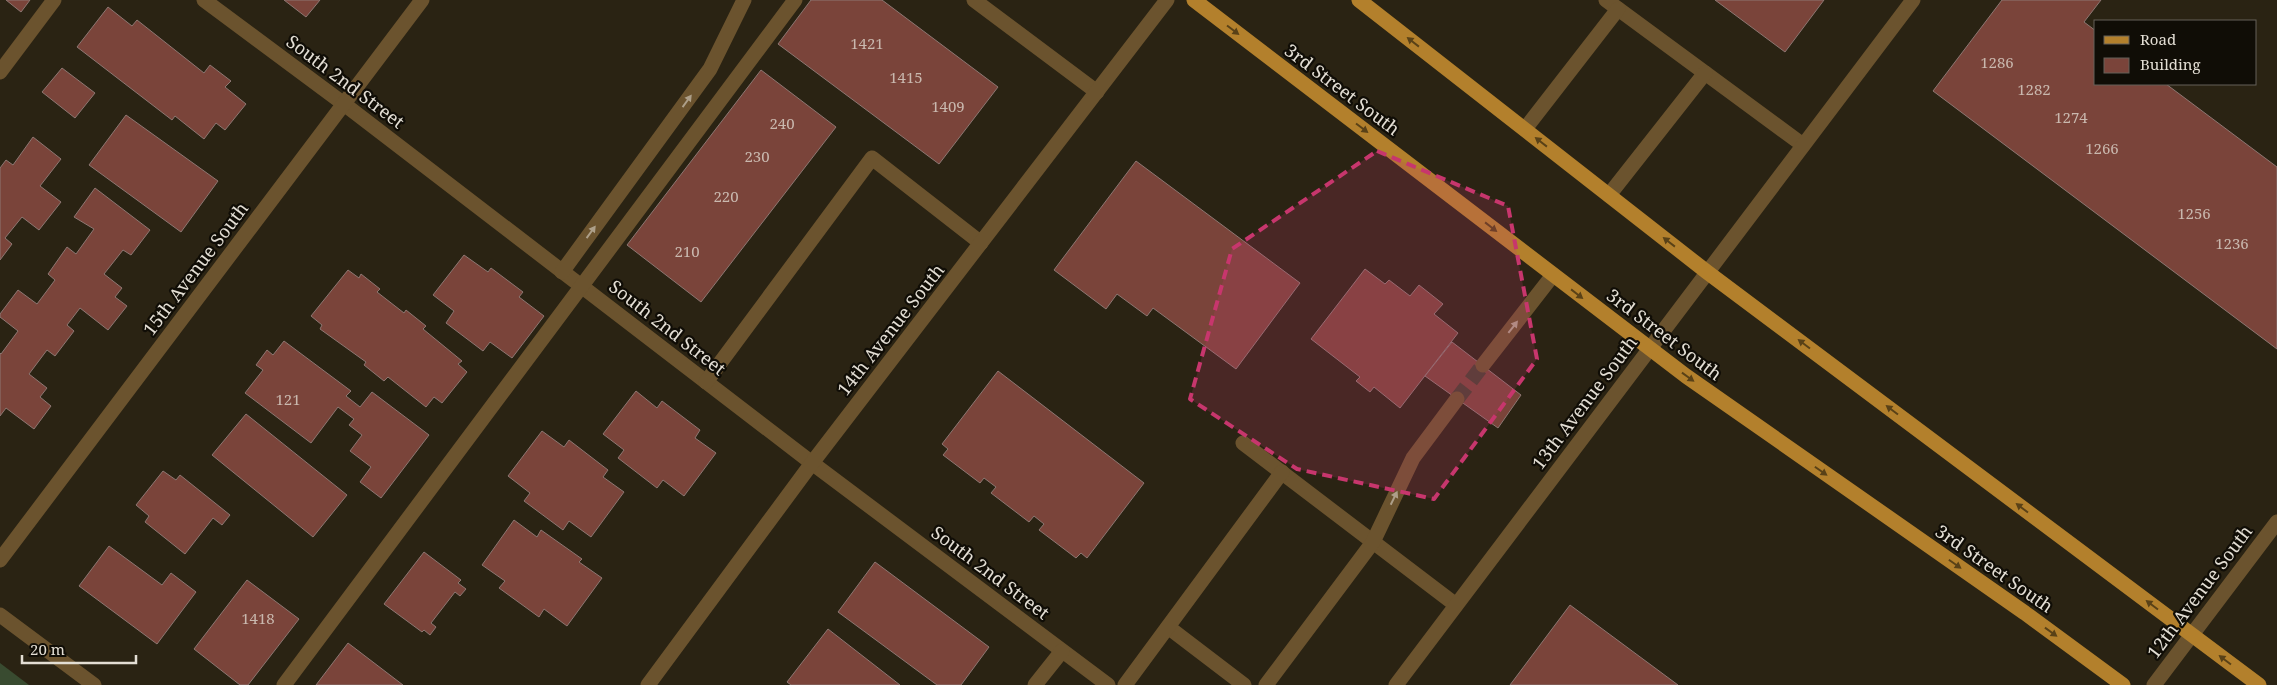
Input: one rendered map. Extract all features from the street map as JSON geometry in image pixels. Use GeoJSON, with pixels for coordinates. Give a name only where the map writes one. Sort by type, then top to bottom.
{"type":"FeatureCollection","features":[{"type":"Feature","properties":{"kind":"main road","name":"3rd Street South"},"geometry":{"type":"LineString","coordinates":[[1194,0],[1649,348],[2123,685]]}},
{"type":"Feature","properties":{"kind":"main road"},"geometry":{"type":"LineString","coordinates":[[1359,0],[1707,272],[2259,685]]}},
{"type":"Feature","properties":{"kind":"street"},"geometry":{"type":"LineString","coordinates":[[0,72],[54,0]]}},
{"type":"Feature","properties":{"kind":"street","name":"South 2nd Street"},"geometry":{"type":"LineString","coordinates":[[204,0],[344,104],[812,463],[1108,685]]}},
{"type":"Feature","properties":{"kind":"street","name":"15th Avenue South"},"geometry":{"type":"LineString","coordinates":[[0,560],[422,0]]}},
{"type":"Feature","properties":{"kind":"street"},"geometry":{"type":"LineString","coordinates":[[562,272],[710,69],[744,0]]}},
{"type":"Feature","properties":{"kind":"street"},"geometry":{"type":"LineString","coordinates":[[284,685],[796,0]]}},
{"type":"Feature","properties":{"kind":"street"},"geometry":{"type":"LineString","coordinates":[[974,0],[1097,92]]}},
{"type":"Feature","properties":{"kind":"street","name":"14th Avenue South"},"geometry":{"type":"LineString","coordinates":[[648,685],[812,463],[1167,0]]}},
{"type":"Feature","properties":{"kind":"street","name":"13th Avenue South"},"geometry":{"type":"LineString","coordinates":[[1396,685],[1912,0]]}},
{"type":"Feature","properties":{"kind":"street"},"geometry":{"type":"LineString","coordinates":[[1524,129],[1612,4],[1803,145]]}},
{"type":"Feature","properties":{"kind":"street"},"geometry":{"type":"LineString","coordinates":[[1608,194],[1705,73]]}},
{"type":"Feature","properties":{"kind":"street"},"geometry":{"type":"LineString","coordinates":[[706,382],[872,158],[981,243]]}},
{"type":"Feature","properties":{"kind":"street"},"geometry":{"type":"LineString","coordinates":[[1483,365],[1553,275]]}},
{"type":"Feature","properties":{"kind":"street"},"geometry":{"type":"LineString","coordinates":[[1266,685],[1373,542],[1414,458],[1457,399]]}},
{"type":"Feature","properties":{"kind":"street"},"geometry":{"type":"LineString","coordinates":[[1243,443],[1456,605]]}},
{"type":"Feature","properties":{"kind":"street"},"geometry":{"type":"LineString","coordinates":[[1125,685],[1282,472]]}},
{"type":"Feature","properties":{"kind":"street","name":"12th Avenue South"},"geometry":{"type":"LineString","coordinates":[[2154,685],[2277,522]]}},
{"type":"Feature","properties":{"kind":"street"},"geometry":{"type":"LineString","coordinates":[[0,615],[94,685]]}},
{"type":"Feature","properties":{"kind":"street"},"geometry":{"type":"LineString","coordinates":[[1168,627],[1244,685]]}},
{"type":"Feature","properties":{"kind":"street"},"geometry":{"type":"LineString","coordinates":[[1036,685],[1062,650]]}},
{"type":"Feature","properties":{"kind":"highlighted area"},"geometry":{"type":"Polygon","coordinates":[[[1377,151],[1508,206],[1537,359],[1434,499],[1297,469],[1190,399],[1232,249],[1377,151]]]}},
{"type":"Feature","properties":{"kind":"green space"},"geometry":{"type":"Polygon","coordinates":[[[0,663],[29,685],[0,685],[0,663]]]}},
{"type":"Feature","properties":{"kind":"building"},"geometry":{"type":"Polygon","coordinates":[[[6,0],[30,0],[21,12],[6,0]]]}},
{"type":"Feature","properties":{"kind":"building"},"geometry":{"type":"Polygon","coordinates":[[[284,0],[320,0],[306,17],[284,0]]]}},
{"type":"Feature","properties":{"kind":"building"},"geometry":{"type":"Polygon","coordinates":[[[811,0],[882,0],[998,87],[939,164],[778,44],[811,0]]]}},
{"type":"Feature","properties":{"kind":"building"},"geometry":{"type":"Polygon","coordinates":[[[1715,0],[1824,0],[1785,52],[1715,0]]]}},
{"type":"Feature","properties":{"kind":"building"},"geometry":{"type":"Polygon","coordinates":[[[2002,0],[2101,0],[2084,22],[2094,30],[2094,85],[2167,85],[2277,167],[2277,349],[1933,91],[2002,0]]]}},
{"type":"Feature","properties":{"kind":"building"},"geometry":{"type":"Polygon","coordinates":[[[108,7],[132,26],[137,20],[204,73],[210,65],[231,81],[225,87],[246,104],[225,130],[216,123],[204,139],[175,116],[172,120],[77,47],[108,7]]]}},
{"type":"Feature","properties":{"kind":"building"},"geometry":{"type":"Polygon","coordinates":[[[62,68],[95,93],[75,118],[42,92],[62,68]]]}},
{"type":"Feature","properties":{"kind":"building"},"geometry":{"type":"Polygon","coordinates":[[[761,70],[836,127],[701,302],[627,245],[761,70]]]}},
{"type":"Feature","properties":{"kind":"building"},"geometry":{"type":"Polygon","coordinates":[[[126,115],[218,181],[181,232],[89,165],[126,115]]]}},
{"type":"Feature","properties":{"kind":"building"},"geometry":{"type":"Polygon","coordinates":[[[33,137],[61,159],[40,186],[61,202],[39,230],[22,217],[5,238],[12,244],[0,260],[0,168],[6,160],[13,165],[33,137]]]}},
{"type":"Feature","properties":{"kind":"building"},"geometry":{"type":"Polygon","coordinates":[[[1136,161],[1300,283],[1236,369],[1153,308],[1147,316],[1117,294],[1106,309],[1054,270],[1136,161]]]}},
{"type":"Feature","properties":{"kind":"building"},"geometry":{"type":"Polygon","coordinates":[[[95,188],[150,230],[131,255],[123,250],[104,274],[122,288],[115,297],[127,306],[108,330],[80,308],[67,325],[74,331],[55,356],[47,350],[29,374],[47,388],[40,397],[51,406],[34,429],[6,408],[0,416],[0,353],[18,331],[0,317],[0,314],[18,290],[37,304],[55,280],[48,274],[67,247],[76,254],[94,229],[74,217],[95,188]]]}},
{"type":"Feature","properties":{"kind":"building"},"geometry":{"type":"Polygon","coordinates":[[[464,255],[488,272],[491,268],[523,292],[519,297],[544,316],[512,358],[490,342],[483,351],[446,323],[454,311],[433,295],[464,255]]]}},
{"type":"Feature","properties":{"kind":"building"},"geometry":{"type":"Polygon","coordinates":[[[1365,269],[1385,284],[1389,280],[1410,296],[1419,285],[1443,304],[1434,314],[1458,333],[1400,408],[1374,387],[1370,392],[1356,381],[1360,377],[1311,339],[1365,269]]]}},
{"type":"Feature","properties":{"kind":"building"},"geometry":{"type":"Polygon","coordinates":[[[348,270],[359,278],[361,274],[380,289],[377,292],[404,313],[406,310],[426,326],[423,329],[462,361],[458,364],[467,372],[442,403],[434,397],[426,407],[388,377],[384,381],[364,365],[366,362],[320,329],[322,325],[311,316],[348,270]]]}},
{"type":"Feature","properties":{"kind":"building"},"geometry":{"type":"Polygon","coordinates":[[[284,341],[351,391],[346,396],[360,407],[372,392],[429,435],[381,498],[360,482],[371,467],[350,451],[362,435],[349,425],[354,419],[338,407],[311,443],[245,393],[263,370],[256,365],[267,350],[273,355],[284,341]]]}},
{"type":"Feature","properties":{"kind":"building"},"geometry":{"type":"Polygon","coordinates":[[[1452,342],[1521,395],[1498,428],[1425,376],[1452,342]]]}},
{"type":"Feature","properties":{"kind":"building"},"geometry":{"type":"Polygon","coordinates":[[[998,371],[1144,483],[1087,558],[1081,553],[1076,558],[1039,530],[1044,524],[1034,516],[1029,522],[991,493],[996,487],[984,478],[980,483],[943,455],[948,449],[942,444],[998,371]]]}},
{"type":"Feature","properties":{"kind":"building"},"geometry":{"type":"Polygon","coordinates":[[[636,391],[657,408],[662,401],[700,430],[695,438],[716,453],[684,496],[663,480],[657,488],[618,458],[624,450],[603,434],[636,391]]]}},
{"type":"Feature","properties":{"kind":"building"},"geometry":{"type":"Polygon","coordinates":[[[246,414],[347,495],[313,537],[212,455],[246,414]]]}},
{"type":"Feature","properties":{"kind":"building"},"geometry":{"type":"Polygon","coordinates":[[[542,431],[564,447],[569,440],[608,470],[603,477],[624,492],[591,537],[569,521],[563,530],[524,501],[530,493],[508,476],[542,431]]]}},
{"type":"Feature","properties":{"kind":"building"},"geometry":{"type":"Polygon","coordinates":[[[163,471],[176,480],[180,475],[230,515],[222,525],[213,518],[185,554],[145,522],[149,516],[136,505],[163,471]]]}},
{"type":"Feature","properties":{"kind":"building"},"geometry":{"type":"Polygon","coordinates":[[[514,520],[537,537],[541,530],[582,559],[579,562],[602,578],[567,626],[544,609],[539,617],[499,588],[505,581],[482,565],[514,520]]]}},
{"type":"Feature","properties":{"kind":"building"},"geometry":{"type":"Polygon","coordinates":[[[109,546],[162,585],[171,573],[196,592],[157,644],[79,586],[109,546]]]}},
{"type":"Feature","properties":{"kind":"building"},"geometry":{"type":"Polygon","coordinates":[[[424,552],[461,580],[458,583],[466,589],[460,596],[455,592],[431,623],[436,627],[430,635],[424,630],[422,632],[384,604],[424,552]]]}},
{"type":"Feature","properties":{"kind":"building"},"geometry":{"type":"Polygon","coordinates":[[[875,562],[989,647],[961,685],[937,685],[838,612],[875,562]]]}},
{"type":"Feature","properties":{"kind":"building"},"geometry":{"type":"Polygon","coordinates":[[[247,580],[299,619],[248,685],[240,685],[194,649],[247,580]]]}},
{"type":"Feature","properties":{"kind":"building"},"geometry":{"type":"Polygon","coordinates":[[[1570,605],[1678,685],[1510,685],[1570,605]]]}},
{"type":"Feature","properties":{"kind":"building"},"geometry":{"type":"Polygon","coordinates":[[[828,629],[900,685],[791,685],[787,682],[828,629]]]}},
{"type":"Feature","properties":{"kind":"building"},"geometry":{"type":"Polygon","coordinates":[[[348,643],[403,685],[316,685],[348,643]]]}},
{"type":"Feature","properties":{"kind":"tunnel"},"geometry":{"type":"LineString","coordinates":[[1457,399],[1483,365]]}}]}
